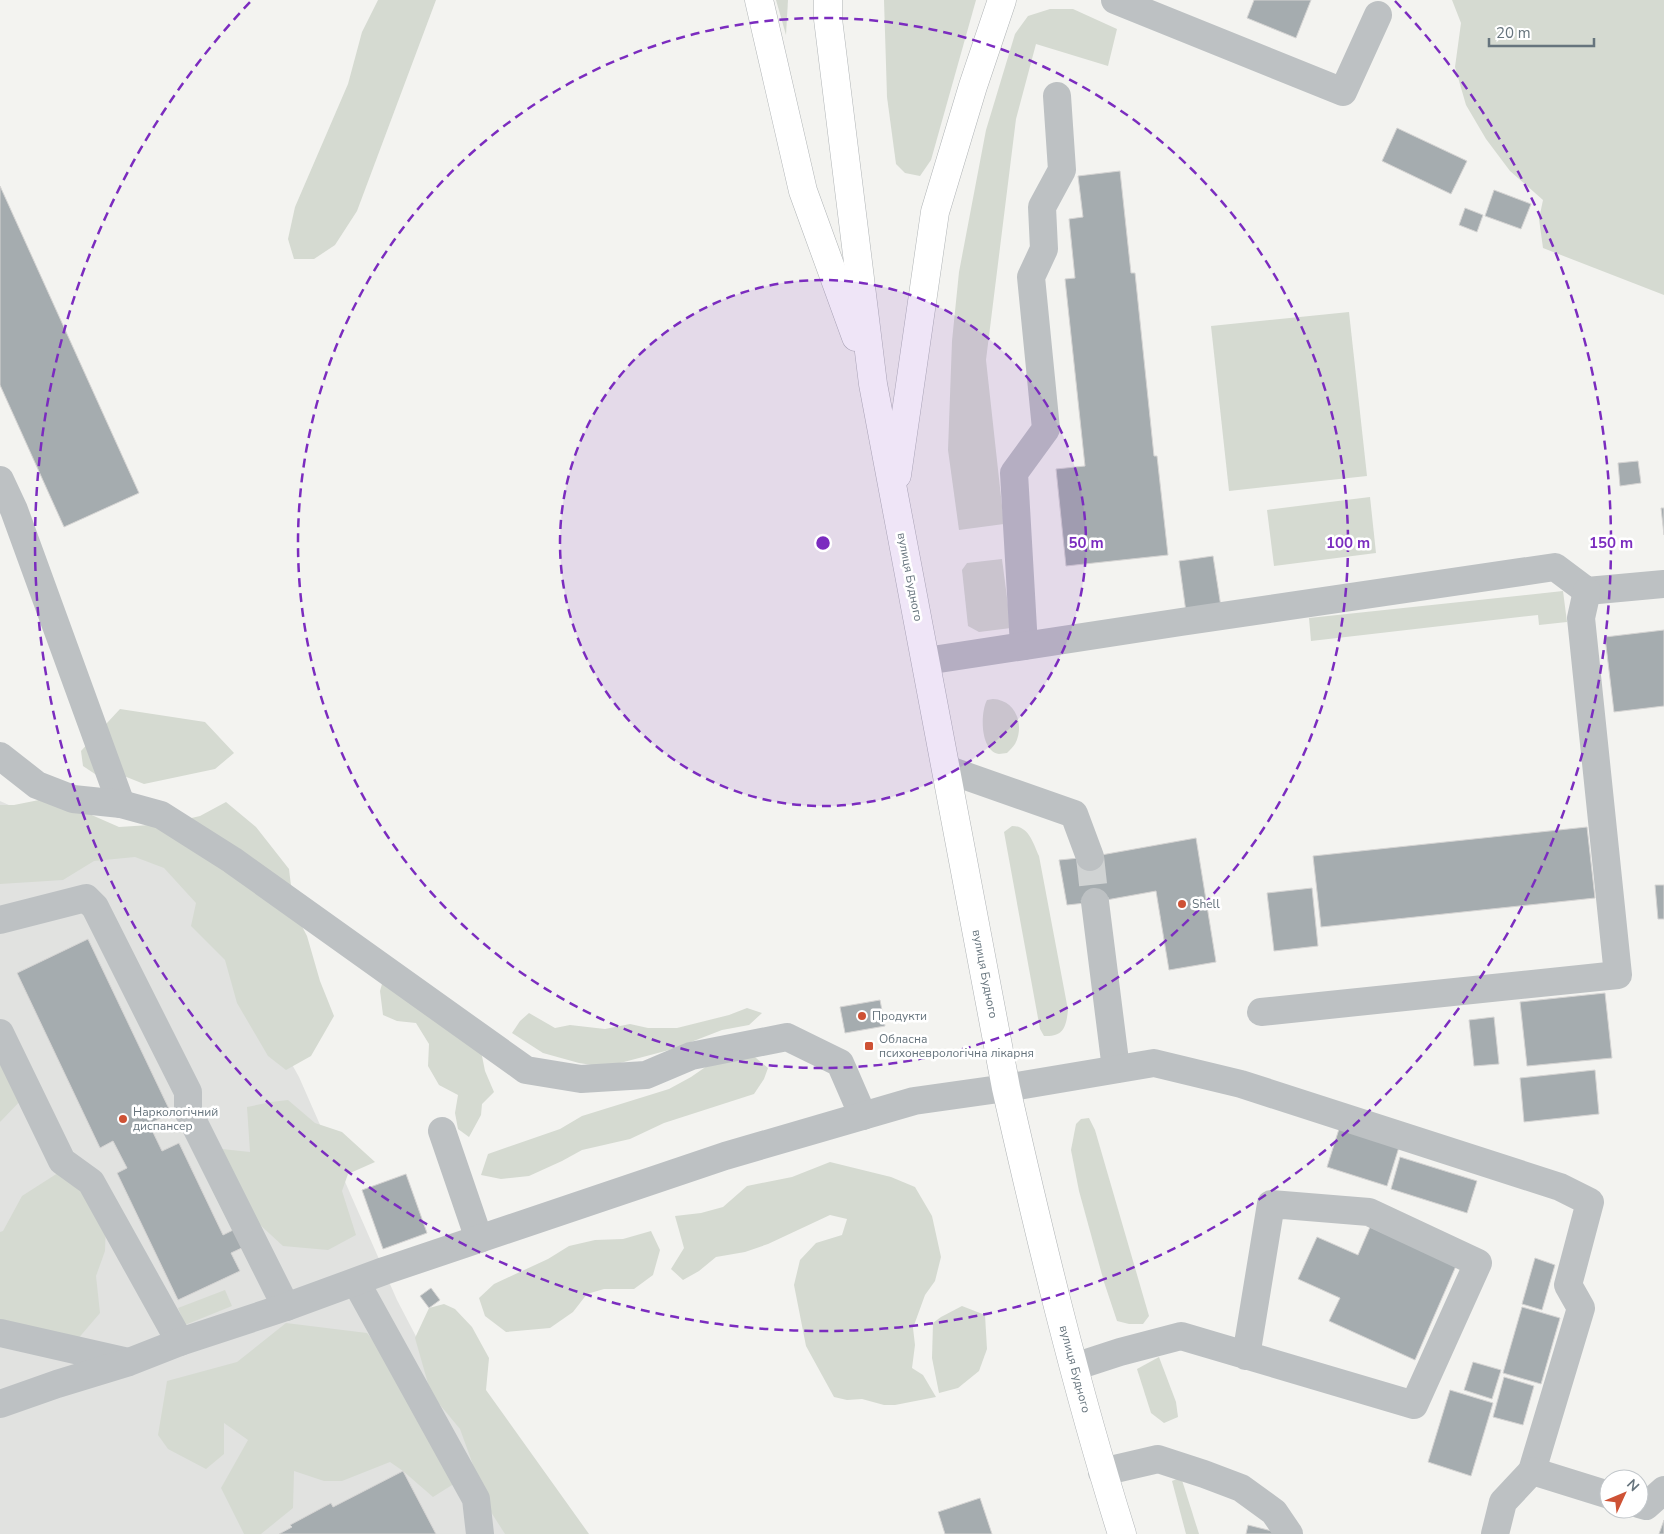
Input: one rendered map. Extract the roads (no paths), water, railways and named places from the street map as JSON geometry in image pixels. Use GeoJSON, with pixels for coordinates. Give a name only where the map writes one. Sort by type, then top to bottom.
{"type":"FeatureCollection","features":[{"type":"Feature","properties":{"kind":"highway"},"geometry":{"type":"LineString","coordinates":[[759,0],[803,191],[873,384]]}},
{"type":"Feature","properties":{"kind":"highway"},"geometry":{"type":"LineString","coordinates":[[828,0],[828,19],[873,384]]}},
{"type":"Feature","properties":{"kind":"highway"},"geometry":{"type":"LineString","coordinates":[[894,497],[935,212],[973,86],[1002,0]]}},
{"type":"Feature","properties":{"kind":"highway","name":"вулиця Будного"},"geometry":{"type":"LineString","coordinates":[[873,384],[1006,1088],[1024,1169],[1074,1366],[1102,1472],[1122,1534]]}},
{"type":"Feature","properties":{"kind":"lane"},"geometry":{"type":"LineString","coordinates":[[1115,0],[1344,92],[1378,15]]}},
{"type":"Feature","properties":{"kind":"lane"},"geometry":{"type":"LineString","coordinates":[[1024,646],[1014,473],[1046,429],[1031,277],[1044,249],[1042,208],[1062,170],[1057,96]]}},
{"type":"Feature","properties":{"kind":"lane"},"geometry":{"type":"LineString","coordinates":[[0,480],[14,510],[121,804]]}},
{"type":"Feature","properties":{"kind":"lane"},"geometry":{"type":"LineString","coordinates":[[926,661],[1555,567],[1587,591],[1664,584]]}},
{"type":"Feature","properties":{"kind":"lane"},"geometry":{"type":"LineString","coordinates":[[1261,1012],[1618,975],[1581,618],[1587,591]]}},
{"type":"Feature","properties":{"kind":"lane"},"geometry":{"type":"LineString","coordinates":[[0,756],[37,786],[73,799],[121,804],[161,814],[232,860],[526,1070],[581,1079],[646,1075],[691,1056],[787,1037],[840,1063],[864,1116]]}},
{"type":"Feature","properties":{"kind":"lane"},"geometry":{"type":"LineString","coordinates":[[946,769],[1074,814],[1090,857]]}},
{"type":"Feature","properties":{"kind":"lane"},"geometry":{"type":"LineString","coordinates":[[0,920],[86,898],[95,906],[188,1092],[188,1111],[286,1307]]}},
{"type":"Feature","properties":{"kind":"lane"},"geometry":{"type":"LineString","coordinates":[[1095,902],[1116,1069]]}},
{"type":"Feature","properties":{"kind":"lane"},"geometry":{"type":"LineString","coordinates":[[0,1033],[62,1161],[91,1182],[180,1342]]}},
{"type":"Feature","properties":{"kind":"lane"},"geometry":{"type":"LineString","coordinates":[[0,1404],[129,1362],[180,1342],[725,1156],[914,1102],[1154,1063],[1241,1084],[1560,1188],[1590,1202],[1568,1285],[1581,1308],[1532,1471],[1503,1502],[1495,1534]]}},
{"type":"Feature","properties":{"kind":"lane"},"geometry":{"type":"LineString","coordinates":[[442,1131],[479,1239]]}},
{"type":"Feature","properties":{"kind":"lane"},"geometry":{"type":"LineString","coordinates":[[1074,1366],[1181,1336],[1246,1356],[1414,1405],[1478,1263],[1369,1212],[1271,1204],[1246,1356]]}},
{"type":"Feature","properties":{"kind":"lane"},"geometry":{"type":"LineString","coordinates":[[356,1282],[476,1499],[480,1534]]}},
{"type":"Feature","properties":{"kind":"lane"},"geometry":{"type":"LineString","coordinates":[[0,1332],[129,1362]]}},
{"type":"Feature","properties":{"kind":"lane"},"geometry":{"type":"LineString","coordinates":[[1102,1472],[1158,1459],[1204,1474],[1240,1488],[1274,1512],[1289,1534]]}},
{"type":"Feature","properties":{"kind":"lane"},"geometry":{"type":"LineString","coordinates":[[1532,1471],[1599,1492]]}},
{"type":"Feature","properties":{"kind":"lane"},"geometry":{"type":"LineString","coordinates":[[1649,1503],[1664,1490]]}},
{"type":"Feature","properties":{"kind":"tunnel"},"geometry":{"type":"LineString","coordinates":[[1090,857],[1095,902]]}},
{"type":"Feature","properties":{"kind":"place","name":"Shell"},"geometry":{"type":"Point","coordinates":[1182,904]}},
{"type":"Feature","properties":{"kind":"place","name":"Продукти"},"geometry":{"type":"Point","coordinates":[862,1016]}},
{"type":"Feature","properties":{"kind":"place","name":"Обласна психоневрологічна лікарня"},"geometry":{"type":"Point","coordinates":[869,1046]}},
{"type":"Feature","properties":{"kind":"place","name":"Наркологічний диспансер"},"geometry":{"type":"Point","coordinates":[123,1119]}}]}
